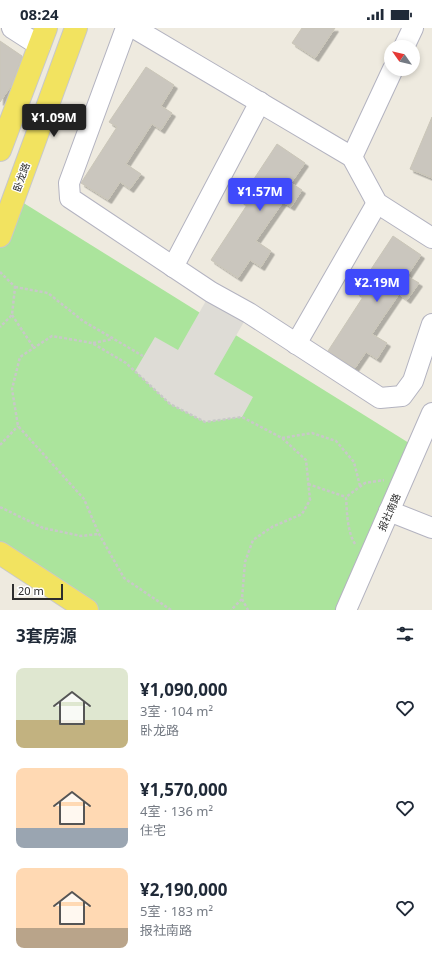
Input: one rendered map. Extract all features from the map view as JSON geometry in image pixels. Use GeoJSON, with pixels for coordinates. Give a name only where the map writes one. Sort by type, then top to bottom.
{"type":"FeatureCollection","features":[{"type":"Feature","properties":{"kind":"main road","name":"卧龙路"},"geometry":{"type":"LineString","coordinates":[[0,236],[76,28]]}},
{"type":"Feature","properties":{"kind":"main road"},"geometry":{"type":"LineString","coordinates":[[0,150],[43,37]]}},
{"type":"Feature","properties":{"kind":"main road"},"geometry":{"type":"LineString","coordinates":[[0,552],[87,610]]}},
{"type":"Feature","properties":{"kind":"street"},"geometry":{"type":"LineString","coordinates":[[12,28],[43,37]]}},
{"type":"Feature","properties":{"kind":"street"},"geometry":{"type":"LineString","coordinates":[[126,28],[69,183],[70,198],[173,267],[380,398],[402,396],[413,381],[432,324]]}},
{"type":"Feature","properties":{"kind":"street"},"geometry":{"type":"LineString","coordinates":[[134,28],[352,157],[377,202],[432,238]]}},
{"type":"Feature","properties":{"kind":"street"},"geometry":{"type":"LineString","coordinates":[[407,40],[413,28]]}},
{"type":"Feature","properties":{"kind":"street"},"geometry":{"type":"LineString","coordinates":[[352,157],[390,76]]}},
{"type":"Feature","properties":{"kind":"street"},"geometry":{"type":"LineString","coordinates":[[173,267],[260,102]]}},
{"type":"Feature","properties":{"kind":"street"},"geometry":{"type":"LineString","coordinates":[[296,344],[377,202]]}},
{"type":"Feature","properties":{"kind":"street","name":"报社南路"},"geometry":{"type":"LineString","coordinates":[[346,610],[432,413]]}},
{"type":"Feature","properties":{"kind":"street"},"geometry":{"type":"LineString","coordinates":[[389,511],[432,528]]}},
{"type":"Feature","properties":{"kind":"path"},"geometry":{"type":"LineString","coordinates":[[0,272],[15,287],[48,293],[83,321],[144,356]]}},
{"type":"Feature","properties":{"kind":"path"},"geometry":{"type":"LineString","coordinates":[[15,287],[12,316],[34,348]]}},
{"type":"Feature","properties":{"kind":"path"},"geometry":{"type":"LineString","coordinates":[[0,327],[12,316]]}},
{"type":"Feature","properties":{"kind":"path"},"geometry":{"type":"LineString","coordinates":[[171,610],[124,578],[99,534],[84,499],[18,426],[12,389],[20,357],[52,336],[92,343],[126,363],[170,404],[205,422],[242,417],[282,438],[306,460],[310,500],[302,514],[272,528],[253,540],[245,562],[242,599],[248,610]]}},
{"type":"Feature","properties":{"kind":"path"},"geometry":{"type":"LineString","coordinates":[[92,343],[113,339]]}},
{"type":"Feature","properties":{"kind":"path"},"geometry":{"type":"LineString","coordinates":[[0,445],[18,426]]}},
{"type":"Feature","properties":{"kind":"path"},"geometry":{"type":"LineString","coordinates":[[282,438],[312,433],[336,440],[354,462],[360,486]]}},
{"type":"Feature","properties":{"kind":"path"},"geometry":{"type":"LineString","coordinates":[[346,497],[364,483],[405,476]]}},
{"type":"Feature","properties":{"kind":"path"},"geometry":{"type":"LineString","coordinates":[[308,484],[346,497]]}},
{"type":"Feature","properties":{"kind":"path"},"geometry":{"type":"LineString","coordinates":[[346,497],[347,518],[352,540],[366,564]]}},
{"type":"Feature","properties":{"kind":"path"},"geometry":{"type":"LineString","coordinates":[[0,507],[43,528],[81,536],[99,534]]}},
{"type":"Feature","properties":{"kind":"path"},"geometry":{"type":"LineString","coordinates":[[231,610],[242,599]]}},
{"type":"Feature","properties":{"kind":"path"},"geometry":{"type":"LineString","coordinates":[[161,610],[164,605]]}},
{"type":"Feature","properties":{"kind":"green space"},"geometry":{"type":"Polygon","coordinates":[[[14,197],[417,448],[346,610],[87,610],[0,553],[0,236],[14,197]]]}},
{"type":"Feature","properties":{"kind":"shaded area"},"geometry":{"type":"Polygon","coordinates":[[[211,292],[249,313],[214,374],[253,397],[242,417],[205,422],[170,404],[135,371],[155,337],[178,350],[211,292]]]}},
{"type":"Feature","properties":{"kind":"building"},"geometry":{"type":"Polygon","coordinates":[[[302,28],[335,28],[315,58],[292,43],[302,28]]]}},
{"type":"Feature","properties":{"kind":"building"},"geometry":{"type":"Polygon","coordinates":[[[0,41],[22,56],[11,86],[0,102],[0,41]]]}},
{"type":"Feature","properties":{"kind":"building"},"geometry":{"type":"Polygon","coordinates":[[[146,67],[174,85],[161,106],[172,113],[161,130],[152,124],[126,164],[141,174],[130,189],[120,182],[108,200],[81,183],[117,127],[109,122],[146,67]]]}},
{"type":"Feature","properties":{"kind":"building"},"geometry":{"type":"Polygon","coordinates":[[[432,117],[432,178],[410,169],[432,117]]]}},
{"type":"Feature","properties":{"kind":"building"},"geometry":{"type":"Polygon","coordinates":[[[277,144],[305,163],[291,183],[302,190],[291,207],[283,202],[256,241],[271,251],[261,267],[250,260],[238,278],[211,260],[247,205],[240,200],[277,144]]]}},
{"type":"Feature","properties":{"kind":"building"},"geometry":{"type":"Polygon","coordinates":[[[393,236],[421,255],[407,276],[419,283],[407,300],[399,294],[372,334],[387,343],[377,359],[366,352],[355,368],[328,351],[363,297],[356,292],[393,236]]]}}]}
